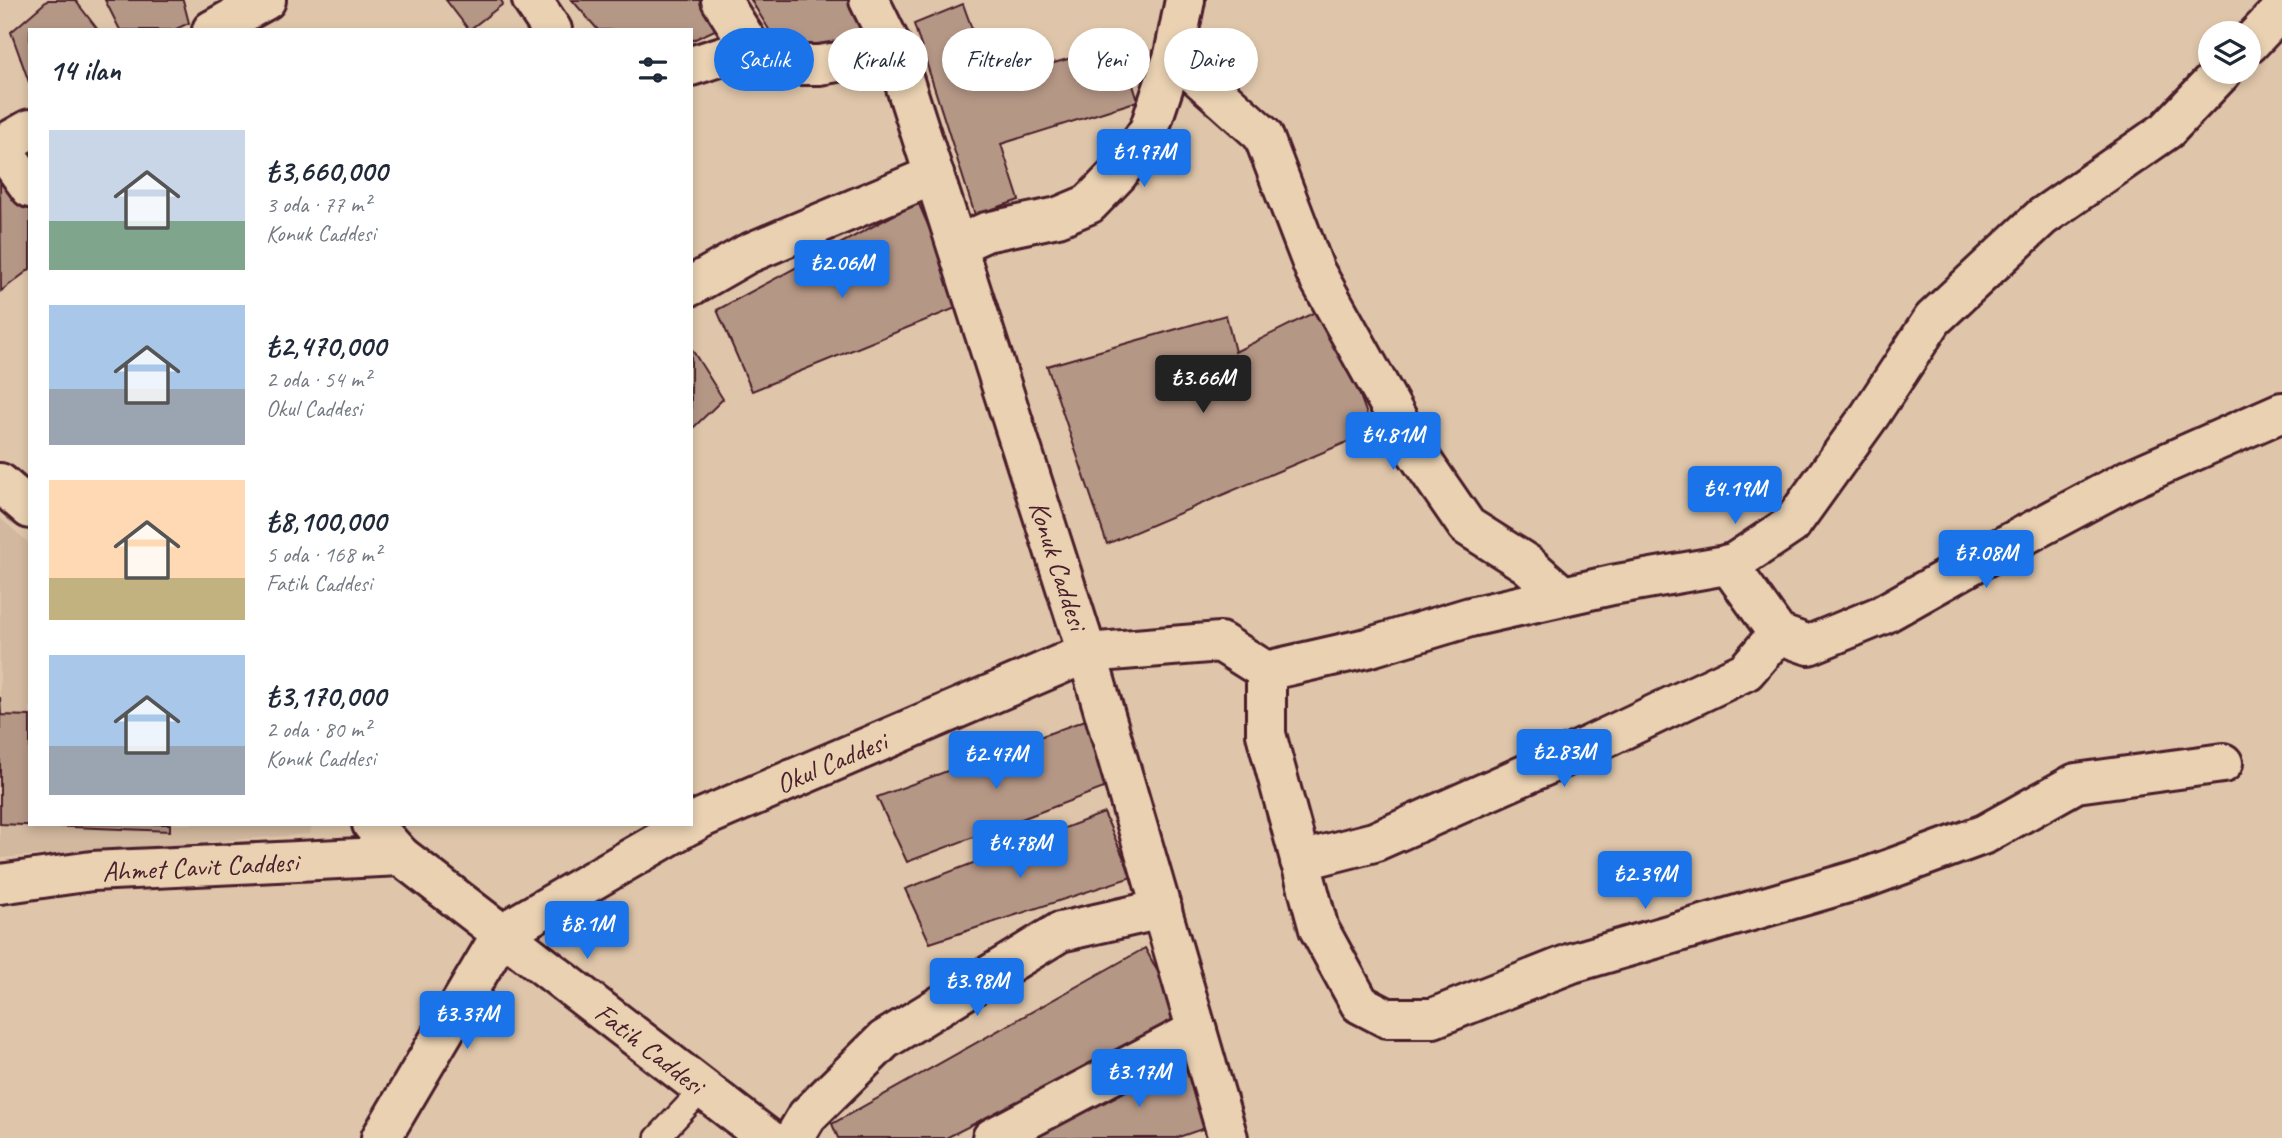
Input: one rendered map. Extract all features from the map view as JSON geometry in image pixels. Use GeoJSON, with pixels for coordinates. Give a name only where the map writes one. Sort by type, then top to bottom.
{"type":"FeatureCollection","features":[{"type":"Feature","properties":{"kind":"street"},"geometry":{"type":"LineString","coordinates":[[216,28],[266,0]]}},
{"type":"Feature","properties":{"kind":"street"},"geometry":{"type":"LineString","coordinates":[[532,0],[551,28]]}},
{"type":"Feature","properties":{"kind":"street"},"geometry":{"type":"LineString","coordinates":[[721,0],[739,28]]}},
{"type":"Feature","properties":{"kind":"street","name":"Konuk Caddesi"},"geometry":{"type":"LineString","coordinates":[[869,0],[883,28]]}},
{"type":"Feature","properties":{"kind":"street"},"geometry":{"type":"LineString","coordinates":[[1179,28],[1185,0]]}},
{"type":"Feature","properties":{"kind":"street"},"geometry":{"type":"LineString","coordinates":[[2261,31],[2282,9]]}},
{"type":"Feature","properties":{"kind":"street"},"geometry":{"type":"LineString","coordinates":[[693,66],[714,63]]}},
{"type":"Feature","properties":{"kind":"street"},"geometry":{"type":"LineString","coordinates":[[2211,84],[2167,130],[2042,217],[1933,319],[1870,415],[1791,525],[1728,564],[1612,585],[1470,617],[1367,648],[1266,671],[1266,734],[1319,929],[1360,1004],[1387,1018],[1433,1018],[1572,963],[1881,873],[1984,834],[2076,783],[2223,763]]}},
{"type":"Feature","properties":{"kind":"street"},"geometry":{"type":"LineString","coordinates":[[957,245],[986,232],[1058,217],[1089,204],[1118,174],[1149,131],[1164,85]]}},
{"type":"Feature","properties":{"kind":"street","name":"Konuk Caddesi"},"geometry":{"type":"LineString","coordinates":[[907,91],[1087,653],[1228,1138]]}},
{"type":"Feature","properties":{"kind":"street"},"geometry":{"type":"LineString","coordinates":[[1214,91],[1264,135],[1315,271],[1416,452],[1467,526],[1527,564],[1563,596]]}},
{"type":"Feature","properties":{"kind":"street"},"geometry":{"type":"LineString","coordinates":[[28,130],[0,146],[28,185]]}},
{"type":"Feature","properties":{"kind":"street"},"geometry":{"type":"LineString","coordinates":[[693,285],[747,254],[934,175]]}},
{"type":"Feature","properties":{"kind":"street"},"geometry":{"type":"LineString","coordinates":[[1728,564],[1778,634],[1809,645],[1882,615],[2128,480],[2282,412]]}},
{"type":"Feature","properties":{"kind":"street"},"geometry":{"type":"LineString","coordinates":[[0,483],[28,507]]}},
{"type":"Feature","properties":{"kind":"street"},"geometry":{"type":"LineString","coordinates":[[1300,861],[1374,842],[1563,758],[1734,677],[1746,671],[1778,634]]}},
{"type":"Feature","properties":{"kind":"street","name":"Okul Caddesi"},"geometry":{"type":"LineString","coordinates":[[693,823],[1087,653],[1220,642],[1266,671]]}},
{"type":"Feature","properties":{"kind":"street","name":"Fatih Caddesi"},"geometry":{"type":"LineString","coordinates":[[374,826],[401,856],[767,1138]]}},
{"type":"Feature","properties":{"kind":"street","name":"Okul Caddesi"},"geometry":{"type":"LineString","coordinates":[[502,933],[688,826]]}},
{"type":"Feature","properties":{"kind":"street","name":"Ahmet Cavit Caddesi"},"geometry":{"type":"LineString","coordinates":[[0,884],[92,872],[401,856]]}},
{"type":"Feature","properties":{"kind":"street"},"geometry":{"type":"LineString","coordinates":[[794,1138],[807,1116],[884,1040],[1060,932],[1161,909]]}},
{"type":"Feature","properties":{"kind":"street"},"geometry":{"type":"LineString","coordinates":[[381,1138],[502,933]]}},
{"type":"Feature","properties":{"kind":"street"},"geometry":{"type":"LineString","coordinates":[[992,1138],[1196,1030]]}},
{"type":"Feature","properties":{"kind":"lane"},"geometry":{"type":"LineString","coordinates":[[657,1138],[703,1089]]}},
{"type":"Feature","properties":{"kind":"shaded area"},"geometry":{"type":"Polygon","coordinates":[[[0,518],[28,542],[28,826],[312,826],[310,834],[0,858],[0,518]]]}},
{"type":"Feature","properties":{"kind":"building"},"geometry":{"type":"Polygon","coordinates":[[[48,0],[75,0],[96,28],[28,28],[28,79],[11,32],[48,0]]]}},
{"type":"Feature","properties":{"kind":"building"},"geometry":{"type":"Polygon","coordinates":[[[105,0],[183,0],[189,23],[178,28],[119,28],[105,0]]]}},
{"type":"Feature","properties":{"kind":"building"},"geometry":{"type":"Polygon","coordinates":[[[446,0],[501,0],[503,4],[472,28],[467,28],[446,0]]]}},
{"type":"Feature","properties":{"kind":"building"},"geometry":{"type":"Polygon","coordinates":[[[572,0],[699,0],[716,28],[693,40],[693,28],[596,28],[572,0]]]}},
{"type":"Feature","properties":{"kind":"building"},"geometry":{"type":"Polygon","coordinates":[[[751,0],[856,0],[869,28],[828,28],[828,48],[814,51],[814,28],[768,28],[751,0]]]}},
{"type":"Feature","properties":{"kind":"building"},"geometry":{"type":"Polygon","coordinates":[[[963,4],[972,28],[942,28],[942,91],[1054,91],[1054,63],[1068,59],[1068,91],[1135,91],[1138,101],[1001,144],[1019,200],[975,215],[928,68],[928,28],[915,28],[914,24],[963,4]]]}},
{"type":"Feature","properties":{"kind":"building"},"geometry":{"type":"Polygon","coordinates":[[[7,179],[28,205],[28,271],[1,291],[0,184],[7,179]]]}},
{"type":"Feature","properties":{"kind":"building"},"geometry":{"type":"Polygon","coordinates":[[[918,202],[963,305],[752,391],[717,310],[918,202]]]}},
{"type":"Feature","properties":{"kind":"building"},"geometry":{"type":"Polygon","coordinates":[[[1327,306],[1373,431],[1107,544],[1047,366],[1226,315],[1235,352],[1327,306]]]}},
{"type":"Feature","properties":{"kind":"building"},"geometry":{"type":"Polygon","coordinates":[[[693,351],[723,399],[693,428],[693,351]]]}},
{"type":"Feature","properties":{"kind":"building"},"geometry":{"type":"Polygon","coordinates":[[[0,697],[1,715],[28,716],[28,825],[0,824],[0,697]]]}},
{"type":"Feature","properties":{"kind":"building"},"geometry":{"type":"Polygon","coordinates":[[[1088,719],[1112,785],[907,862],[877,797],[1088,719]]]}},
{"type":"Feature","properties":{"kind":"building"},"geometry":{"type":"Polygon","coordinates":[[[1104,813],[1132,877],[930,943],[905,889],[1104,813]]]}},
{"type":"Feature","properties":{"kind":"building"},"geometry":{"type":"Polygon","coordinates":[[[49,826],[170,826],[170,831],[49,826]]]}},
{"type":"Feature","properties":{"kind":"building"},"geometry":{"type":"Polygon","coordinates":[[[1145,948],[1183,1018],[946,1138],[838,1138],[832,1124],[1145,948]]]}},
{"type":"Feature","properties":{"kind":"building"},"geometry":{"type":"Polygon","coordinates":[[[1182,1052],[1208,1127],[1176,1138],[1029,1138],[1182,1052]]]}}]}
